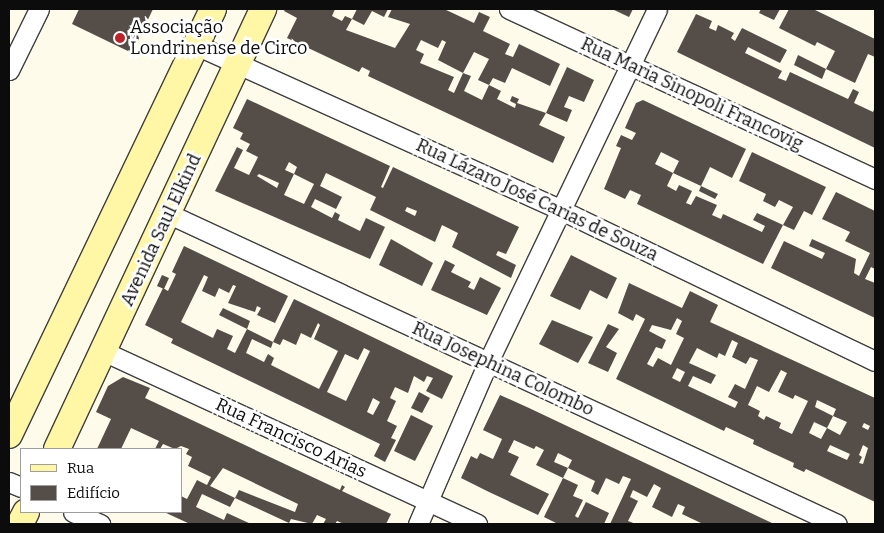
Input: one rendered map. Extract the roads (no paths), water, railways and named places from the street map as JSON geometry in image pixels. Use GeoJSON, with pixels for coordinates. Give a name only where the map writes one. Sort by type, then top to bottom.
{"type":"FeatureCollection","features":[{"type":"Feature","properties":{"kind":"main road"},"geometry":{"type":"LineString","coordinates":[[9,435],[212,9]]}},
{"type":"Feature","properties":{"kind":"main road","name":"Avenida Saul Elkind"},"geometry":{"type":"LineString","coordinates":[[57,448],[105,352],[262,9]]}},
{"type":"Feature","properties":{"kind":"street"},"geometry":{"type":"LineString","coordinates":[[9,70],[38,9]]}},
{"type":"Feature","properties":{"kind":"street","name":"Rua Maria Sinopoli Francovig"},"geometry":{"type":"LineString","coordinates":[[509,9],[875,179]]}},
{"type":"Feature","properties":{"kind":"street"},"geometry":{"type":"LineString","coordinates":[[418,524],[488,362],[657,9]]}},
{"type":"Feature","properties":{"kind":"street","name":"Rua Lázaro José Carias de Souza"},"geometry":{"type":"LineString","coordinates":[[196,45],[237,61],[561,210],[875,361]]}},
{"type":"Feature","properties":{"kind":"street","name":"Rua Josephina Colombo"},"geometry":{"type":"LineString","coordinates":[[169,214],[837,524]]}},
{"type":"Feature","properties":{"kind":"street","name":"Rua Francisco Arias"},"geometry":{"type":"LineString","coordinates":[[105,352],[476,524]]}},
{"type":"Feature","properties":{"kind":"street"},"geometry":{"type":"LineString","coordinates":[[75,513],[100,524]]}},
{"type":"Feature","properties":{"kind":"place","name":"Associação Londrinense de Circo"},"geometry":{"type":"Point","coordinates":[120,38]}}]}
